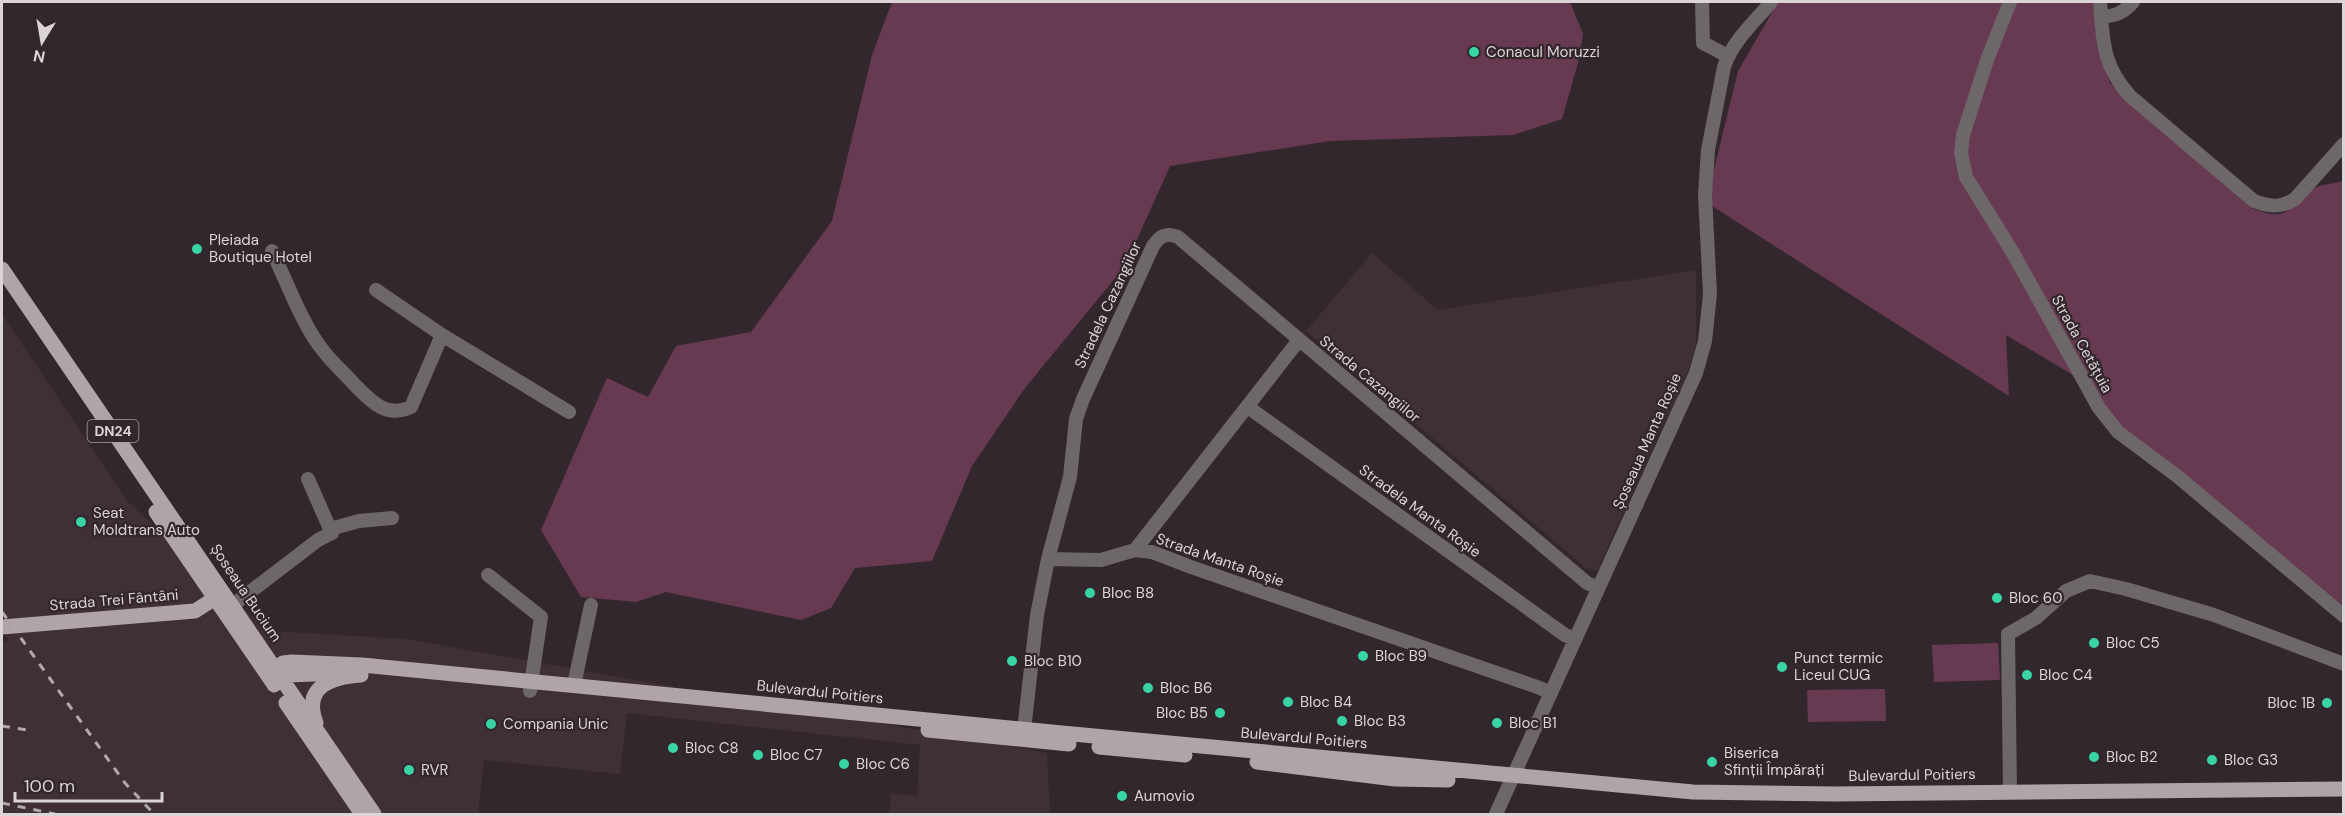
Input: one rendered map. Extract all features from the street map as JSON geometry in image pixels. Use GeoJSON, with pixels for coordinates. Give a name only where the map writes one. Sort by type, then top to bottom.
{"type":"FeatureCollection","features":[{"type":"Feature","properties":{"kind":"main road","name":"Șoseaua Bucium"},"geometry":{"type":"LineString","coordinates":[[2,269],[353,792]]}},
{"type":"Feature","properties":{"kind":"main road","name":"Șoseaua Bucium"},"geometry":{"type":"LineString","coordinates":[[2,285],[224,599],[254,636],[275,676],[320,734],[353,792]]}},
{"type":"Feature","properties":{"kind":"main road","name":"Strada Trei Fântâni"},"geometry":{"type":"LineString","coordinates":[[2,627],[195,611],[224,599]]}},
{"type":"Feature","properties":{"kind":"main road"},"geometry":{"type":"LineString","coordinates":[[254,636],[285,654],[346,660],[362,670]]}},
{"type":"Feature","properties":{"kind":"main road","name":"Bulevardul Poitiers"},"geometry":{"type":"LineString","coordinates":[[275,676],[362,670],[1511,780],[1723,803],[2343,800]]}},
{"type":"Feature","properties":{"kind":"main road"},"geometry":{"type":"LineString","coordinates":[[320,734],[314,718],[312,702],[317,691],[324,683],[339,676],[362,670]]}},
{"type":"Feature","properties":{"kind":"main road","name":"Bulevardul Poitiers"},"geometry":{"type":"LineString","coordinates":[[530,686],[574,686],[1023,734]]}},
{"type":"Feature","properties":{"kind":"main road","name":"Bulevardul Poitiers"},"geometry":{"type":"LineString","coordinates":[[1511,780],[1724,793],[2343,789]]}},
{"type":"Feature","properties":{"kind":"main road","name":"DN24"},"geometry":{"type":"LineString","coordinates":[[353,792],[362,814]]}},
{"type":"Feature","properties":{"kind":"main road","name":"DN24"},"geometry":{"type":"LineString","coordinates":[[353,792],[374,814]]}},
{"type":"Feature","properties":{"kind":"street"},"geometry":{"type":"LineString","coordinates":[[1702,2],[1703,43],[1728,56]]}},
{"type":"Feature","properties":{"kind":"street","name":"Șoseaua Manta Roșie"},"geometry":{"type":"LineString","coordinates":[[1496,814],[1696,373],[1705,341],[1710,294],[1705,194],[1708,150],[1724,67],[1728,56],[1743,33],[1771,2]]}},
{"type":"Feature","properties":{"kind":"street","name":"Strada Cetățuia"},"geometry":{"type":"LineString","coordinates":[[2010,2],[1987,60],[1963,135],[1961,153],[1966,177],[2049,317],[2093,398],[2118,432],[2177,476],[2343,616]]}},
{"type":"Feature","properties":{"kind":"street"},"geometry":{"type":"LineString","coordinates":[[2100,2],[2106,55],[2117,81],[2130,96],[2254,201],[2264,205],[2287,205],[2295,199],[2343,144]]}},
{"type":"Feature","properties":{"kind":"street"},"geometry":{"type":"LineString","coordinates":[[2101,17],[2115,16],[2124,12],[2133,2]]}},
{"type":"Feature","properties":{"kind":"street","name":"Stradela Cazangiilor"},"geometry":{"type":"LineString","coordinates":[[1048,559],[1071,477],[1073,438],[1083,399],[1108,341],[1159,239],[1172,234],[1178,237],[1299,340]]}},
{"type":"Feature","properties":{"kind":"street"},"geometry":{"type":"LineString","coordinates":[[272,251],[310,329],[324,352],[369,399],[385,409],[399,412],[411,406],[442,335]]}},
{"type":"Feature","properties":{"kind":"street"},"geometry":{"type":"LineString","coordinates":[[376,290],[442,335],[569,412]]}},
{"type":"Feature","properties":{"kind":"street","name":"Strada Cazangiilor"},"geometry":{"type":"LineString","coordinates":[[1135,550],[1299,340],[1587,583],[1598,588]]}},
{"type":"Feature","properties":{"kind":"street","name":"Stradela Manta Roșie"},"geometry":{"type":"LineString","coordinates":[[1248,407],[1555,628],[1574,639]]}},
{"type":"Feature","properties":{"kind":"street"},"geometry":{"type":"LineString","coordinates":[[224,599],[332,533],[308,479]]}},
{"type":"Feature","properties":{"kind":"street"},"geometry":{"type":"LineString","coordinates":[[330,529],[359,521],[392,518]]}},
{"type":"Feature","properties":{"kind":"street","name":"Strada Manta Roșie"},"geometry":{"type":"LineString","coordinates":[[1048,559],[1101,560],[1135,550],[1152,552],[1550,693]]}},
{"type":"Feature","properties":{"kind":"street"},"geometry":{"type":"LineString","coordinates":[[1023,734],[1037,615],[1048,559]]}},
{"type":"Feature","properties":{"kind":"street"},"geometry":{"type":"LineString","coordinates":[[488,575],[541,617],[530,686]]}},
{"type":"Feature","properties":{"kind":"street"},"geometry":{"type":"LineString","coordinates":[[2010,792],[2008,634],[2036,618],[2066,591],[2090,581],[2126,589],[2214,615],[2343,664]]}},
{"type":"Feature","properties":{"kind":"street"},"geometry":{"type":"LineString","coordinates":[[574,686],[591,605]]}},
{"type":"Feature","properties":{"kind":"shaded area"},"geometry":{"type":"Polygon","coordinates":[[[892,2],[1570,2],[1583,34],[1578,63],[1562,119],[1513,135],[1330,141],[1170,166],[1125,266],[1025,388],[972,466],[932,561],[855,568],[831,608],[801,620],[666,592],[636,602],[581,597],[541,530],[607,378],[648,397],[676,346],[751,332],[832,221],[872,55],[892,2]]]}},
{"type":"Feature","properties":{"kind":"shaded area"},"geometry":{"type":"Polygon","coordinates":[[[1778,2],[2093,2],[2098,51],[2110,83],[2140,112],[2253,209],[2265,213],[2281,214],[2314,188],[2343,181],[2343,610],[2126,430],[2091,399],[2078,378],[2006,335],[2009,396],[1706,202],[1738,71],[1778,2]]]}},
{"type":"Feature","properties":{"kind":"shaded area"},"geometry":{"type":"Polygon","coordinates":[[[1372,253],[1438,310],[1696,270],[1696,346],[1688,371],[1597,571],[1586,568],[1306,331],[1372,253]]]}},
{"type":"Feature","properties":{"kind":"shaded area"},"geometry":{"type":"Polygon","coordinates":[[[2,314],[127,501],[269,631],[406,639],[1047,753],[1050,814],[889,814],[891,793],[917,796],[920,745],[627,713],[620,774],[484,760],[478,814],[2,814],[2,642],[9,641],[2,631],[2,314]]]}},
{"type":"Feature","properties":{"kind":"shaded area"},"geometry":{"type":"Polygon","coordinates":[[[1998,643],[2000,680],[1934,682],[1932,645],[1998,643]]]}},
{"type":"Feature","properties":{"kind":"shaded area"},"geometry":{"type":"Polygon","coordinates":[[[1885,689],[1886,721],[1808,722],[1807,690],[1885,689]]]}},
{"type":"Feature","properties":{"kind":"railway"},"geometry":{"type":"LineString","coordinates":[[2,612],[125,783],[154,814]]}},
{"type":"Feature","properties":{"kind":"railway"},"geometry":{"type":"LineString","coordinates":[[2,726],[28,730]]}},
{"type":"Feature","properties":{"kind":"railway"},"geometry":{"type":"LineString","coordinates":[[2,803],[55,814]]}},
{"type":"Feature","properties":{"kind":"place","name":"Conacul Moruzzi"},"geometry":{"type":"Point","coordinates":[1474,52]}},
{"type":"Feature","properties":{"kind":"place","name":"Pleiada Boutique Hotel"},"geometry":{"type":"Point","coordinates":[197,249]}},
{"type":"Feature","properties":{"kind":"place","name":"Seat Moldtrans Auto"},"geometry":{"type":"Point","coordinates":[81,522]}},
{"type":"Feature","properties":{"kind":"place","name":"Bloc B8"},"geometry":{"type":"Point","coordinates":[1090,593]}},
{"type":"Feature","properties":{"kind":"place","name":"Bloc 60"},"geometry":{"type":"Point","coordinates":[1997,598]}},
{"type":"Feature","properties":{"kind":"place","name":"Bloc C5"},"geometry":{"type":"Point","coordinates":[2094,643]}},
{"type":"Feature","properties":{"kind":"place","name":"Bloc B9"},"geometry":{"type":"Point","coordinates":[1363,656]}},
{"type":"Feature","properties":{"kind":"place","name":"Bloc B10"},"geometry":{"type":"Point","coordinates":[1012,661]}},
{"type":"Feature","properties":{"kind":"place","name":"Punct termic Liceul CUG"},"geometry":{"type":"Point","coordinates":[1782,667]}},
{"type":"Feature","properties":{"kind":"place","name":"Bloc C4"},"geometry":{"type":"Point","coordinates":[2027,675]}},
{"type":"Feature","properties":{"kind":"place","name":"Bloc B6"},"geometry":{"type":"Point","coordinates":[1148,688]}},
{"type":"Feature","properties":{"kind":"place","name":"Bloc B4"},"geometry":{"type":"Point","coordinates":[1288,702]}},
{"type":"Feature","properties":{"kind":"place","name":"Bloc 1B"},"geometry":{"type":"Point","coordinates":[2327,703]}},
{"type":"Feature","properties":{"kind":"place","name":"Bloc B5"},"geometry":{"type":"Point","coordinates":[1220,713]}},
{"type":"Feature","properties":{"kind":"place","name":"Bloc B3"},"geometry":{"type":"Point","coordinates":[1342,721]}},
{"type":"Feature","properties":{"kind":"place","name":"Bloc B1"},"geometry":{"type":"Point","coordinates":[1497,723]}},
{"type":"Feature","properties":{"kind":"place","name":"Compania Unic"},"geometry":{"type":"Point","coordinates":[491,724]}},
{"type":"Feature","properties":{"kind":"place","name":"Bloc C8"},"geometry":{"type":"Point","coordinates":[673,748]}},
{"type":"Feature","properties":{"kind":"place","name":"Bloc C7"},"geometry":{"type":"Point","coordinates":[758,755]}},
{"type":"Feature","properties":{"kind":"place","name":"Bloc B2"},"geometry":{"type":"Point","coordinates":[2094,757]}},
{"type":"Feature","properties":{"kind":"place","name":"Bloc G3"},"geometry":{"type":"Point","coordinates":[2212,760]}},
{"type":"Feature","properties":{"kind":"place","name":"Biserica Sfinții Împărați"},"geometry":{"type":"Point","coordinates":[1712,762]}},
{"type":"Feature","properties":{"kind":"place","name":"Bloc C6"},"geometry":{"type":"Point","coordinates":[844,764]}},
{"type":"Feature","properties":{"kind":"place","name":"RVR"},"geometry":{"type":"Point","coordinates":[409,770]}},
{"type":"Feature","properties":{"kind":"place","name":"Aumovio"},"geometry":{"type":"Point","coordinates":[1122,796]}}]}
